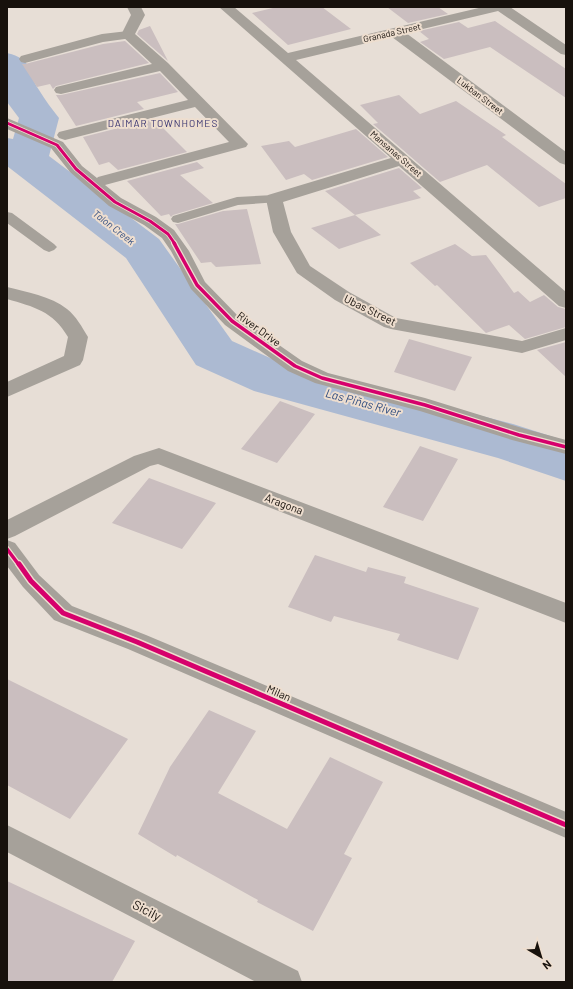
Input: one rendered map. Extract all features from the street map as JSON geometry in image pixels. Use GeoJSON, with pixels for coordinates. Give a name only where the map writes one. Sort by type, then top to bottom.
{"type":"FeatureCollection","features":[{"type":"Feature","properties":{"kind":"street"},"geometry":{"type":"LineString","coordinates":[[104,180],[240,144],[163,66],[128,35],[138,15],[134,7]]}},
{"type":"Feature","properties":{"kind":"street"},"geometry":{"type":"LineString","coordinates":[[501,7],[566,51]]}},
{"type":"Feature","properties":{"kind":"street","name":"Granada Street"},"geometry":{"type":"LineString","coordinates":[[285,58],[501,7]]}},
{"type":"Feature","properties":{"kind":"street","name":"Mansanas Street"},"geometry":{"type":"LineString","coordinates":[[232,8],[285,58],[566,302]]}},
{"type":"Feature","properties":{"kind":"street","name":"Lukban Street"},"geometry":{"type":"LineString","coordinates":[[395,32],[566,160]]}},
{"type":"Feature","properties":{"kind":"street"},"geometry":{"type":"LineString","coordinates":[[61,90],[163,66]]}},
{"type":"Feature","properties":{"kind":"street"},"geometry":{"type":"LineString","coordinates":[[61,140],[198,102]]}},
{"type":"Feature","properties":{"kind":"street","name":"River Drive"},"geometry":{"type":"LineString","coordinates":[[7,123],[61,140],[76,170],[115,202],[150,221],[168,234],[180,251],[197,285],[232,321],[295,366],[322,378],[425,405],[519,435],[566,447]]}},
{"type":"Feature","properties":{"kind":"street"},"geometry":{"type":"LineString","coordinates":[[274,199],[402,160]]}},
{"type":"Feature","properties":{"kind":"street","name":"Ubas Street"},"geometry":{"type":"LineString","coordinates":[[274,199],[282,232],[303,269],[342,296],[391,323],[522,347],[566,334]]}},
{"type":"Feature","properties":{"kind":"street"},"geometry":{"type":"LineString","coordinates":[[7,293],[26,298],[56,310],[69,323],[78,337],[73,360],[7,390]]}},
{"type":"Feature","properties":{"kind":"street","name":"Aragona"},"geometry":{"type":"LineString","coordinates":[[7,530],[142,461],[159,456],[566,613]]}},
{"type":"Feature","properties":{"kind":"street","name":"Milan"},"geometry":{"type":"LineString","coordinates":[[7,549],[31,581],[63,613],[137,642],[566,825]]}},
{"type":"Feature","properties":{"kind":"street","name":"Sicily"},"geometry":{"type":"LineString","coordinates":[[7,838],[287,982]]}},
{"type":"Feature","properties":{"kind":"lane"},"geometry":{"type":"LineString","coordinates":[[25,58],[102,38],[128,35]]}},
{"type":"Feature","properties":{"kind":"lane"},"geometry":{"type":"LineString","coordinates":[[178,219],[237,201],[274,199]]}},
{"type":"Feature","properties":{"kind":"lane"},"geometry":{"type":"LineString","coordinates":[[7,216],[49,247]]}},
{"type":"Feature","properties":{"kind":"building"},"geometry":{"type":"Polygon","coordinates":[[[277,7],[322,7],[351,29],[288,45],[252,13],[277,7]]]}},
{"type":"Feature","properties":{"kind":"building"},"geometry":{"type":"Polygon","coordinates":[[[387,7],[438,7],[448,14],[408,23],[387,7]]]}},
{"type":"Feature","properties":{"kind":"building"},"geometry":{"type":"Polygon","coordinates":[[[495,21],[566,69],[566,98],[490,47],[444,59],[420,42],[429,39],[419,31],[459,22],[468,28],[495,21]]]}},
{"type":"Feature","properties":{"kind":"building"},"geometry":{"type":"Polygon","coordinates":[[[150,26],[168,61],[137,34],[139,30],[150,26]]]}},
{"type":"Feature","properties":{"kind":"building"},"geometry":{"type":"Polygon","coordinates":[[[125,41],[149,63],[56,86],[53,89],[50,84],[37,87],[22,64],[103,44],[125,41]]]}},
{"type":"Feature","properties":{"kind":"building"},"geometry":{"type":"Polygon","coordinates":[[[160,73],[178,92],[137,102],[144,109],[76,126],[56,95],[61,95],[160,73]]]}},
{"type":"Feature","properties":{"kind":"building"},"geometry":{"type":"Polygon","coordinates":[[[399,95],[420,114],[456,101],[506,135],[502,137],[566,184],[566,198],[539,207],[487,165],[440,182],[373,124],[378,123],[360,105],[399,95]]]}},
{"type":"Feature","properties":{"kind":"building"},"geometry":{"type":"Polygon","coordinates":[[[154,119],[187,152],[118,170],[109,162],[99,165],[83,137],[154,119]]]}},
{"type":"Feature","properties":{"kind":"building"},"geometry":{"type":"Polygon","coordinates":[[[356,129],[388,157],[312,180],[304,174],[286,180],[261,146],[289,141],[295,147],[356,129]]]}},
{"type":"Feature","properties":{"kind":"building"},"geometry":{"type":"Polygon","coordinates":[[[197,162],[204,168],[180,175],[213,203],[173,215],[171,217],[169,214],[161,216],[127,181],[197,162]]]}},
{"type":"Feature","properties":{"kind":"building"},"geometry":{"type":"Polygon","coordinates":[[[399,168],[422,188],[413,191],[421,198],[355,215],[325,191],[399,168]]]}},
{"type":"Feature","properties":{"kind":"building"},"geometry":{"type":"Polygon","coordinates":[[[247,209],[261,264],[216,267],[211,262],[201,263],[175,224],[223,211],[247,209]]]}},
{"type":"Feature","properties":{"kind":"building"},"geometry":{"type":"Polygon","coordinates":[[[355,215],[381,235],[339,249],[311,228],[355,215]]]}},
{"type":"Feature","properties":{"kind":"building"},"geometry":{"type":"Polygon","coordinates":[[[455,244],[472,256],[486,255],[514,293],[518,291],[530,302],[544,295],[558,307],[566,309],[566,327],[525,339],[509,325],[486,333],[437,285],[435,286],[410,263],[455,244]]]}},
{"type":"Feature","properties":{"kind":"building"},"geometry":{"type":"Polygon","coordinates":[[[409,339],[472,357],[455,391],[394,372],[409,339]]]}},
{"type":"Feature","properties":{"kind":"building"},"geometry":{"type":"Polygon","coordinates":[[[566,342],[566,377],[537,350],[566,342]]]}},
{"type":"Feature","properties":{"kind":"building"},"geometry":{"type":"Polygon","coordinates":[[[280,401],[315,414],[277,463],[241,449],[280,401]]]}},
{"type":"Feature","properties":{"kind":"building"},"geometry":{"type":"Polygon","coordinates":[[[420,446],[458,459],[423,521],[383,507],[420,446]]]}},
{"type":"Feature","properties":{"kind":"building"},"geometry":{"type":"Polygon","coordinates":[[[149,478],[216,503],[182,549],[112,523],[149,478]]]}},
{"type":"Feature","properties":{"kind":"building"},"geometry":{"type":"Polygon","coordinates":[[[315,555],[366,572],[368,567],[406,577],[404,583],[479,608],[458,660],[397,640],[400,634],[334,616],[331,622],[288,607],[315,555]]]}},
{"type":"Feature","properties":{"kind":"building"},"geometry":{"type":"Polygon","coordinates":[[[7,679],[128,739],[70,819],[7,785],[7,679]]]}},
{"type":"Feature","properties":{"kind":"building"},"geometry":{"type":"Polygon","coordinates":[[[209,710],[256,731],[218,793],[287,829],[330,757],[383,782],[344,854],[352,858],[313,931],[257,902],[258,900],[177,855],[176,857],[138,834],[170,767],[209,710]]]}},
{"type":"Feature","properties":{"kind":"building"},"geometry":{"type":"Polygon","coordinates":[[[7,881],[135,941],[112,982],[7,982],[7,881]]]}},
{"type":"Feature","properties":{"kind":"waterway"},"geometry":{"type":"LineString","coordinates":[[7,64],[10,67],[19,91],[39,118],[27,160]]}},
{"type":"Feature","properties":{"kind":"waterway"},"geometry":{"type":"LineString","coordinates":[[7,150],[27,160]]}},
{"type":"Feature","properties":{"kind":"waterway","name":"Las Piñas River"},"geometry":{"type":"LineString","coordinates":[[27,160],[143,249],[214,353],[272,379],[513,443],[566,461]]}},
{"type":"Feature","properties":{"kind":"cycle path"},"geometry":{"type":"LineString","coordinates":[[7,123],[57,145],[76,169],[115,202],[150,221],[168,234],[180,251],[197,285],[232,321],[295,366],[322,378],[425,405],[519,435],[566,447]]}},
{"type":"Feature","properties":{"kind":"cycle path"},"geometry":{"type":"LineString","coordinates":[[7,549],[31,581],[63,613],[137,642],[566,825]]}},
{"type":"Feature","properties":{"kind":"district","name":"DAIMAR TOWNHOMES"},"geometry":{"type":"Point","coordinates":[163,123]}},
{"type":"Feature","properties":{"kind":"water label","name":"Talon Creek"},"geometry":{"type":"Point","coordinates":[114,227]}}]}
